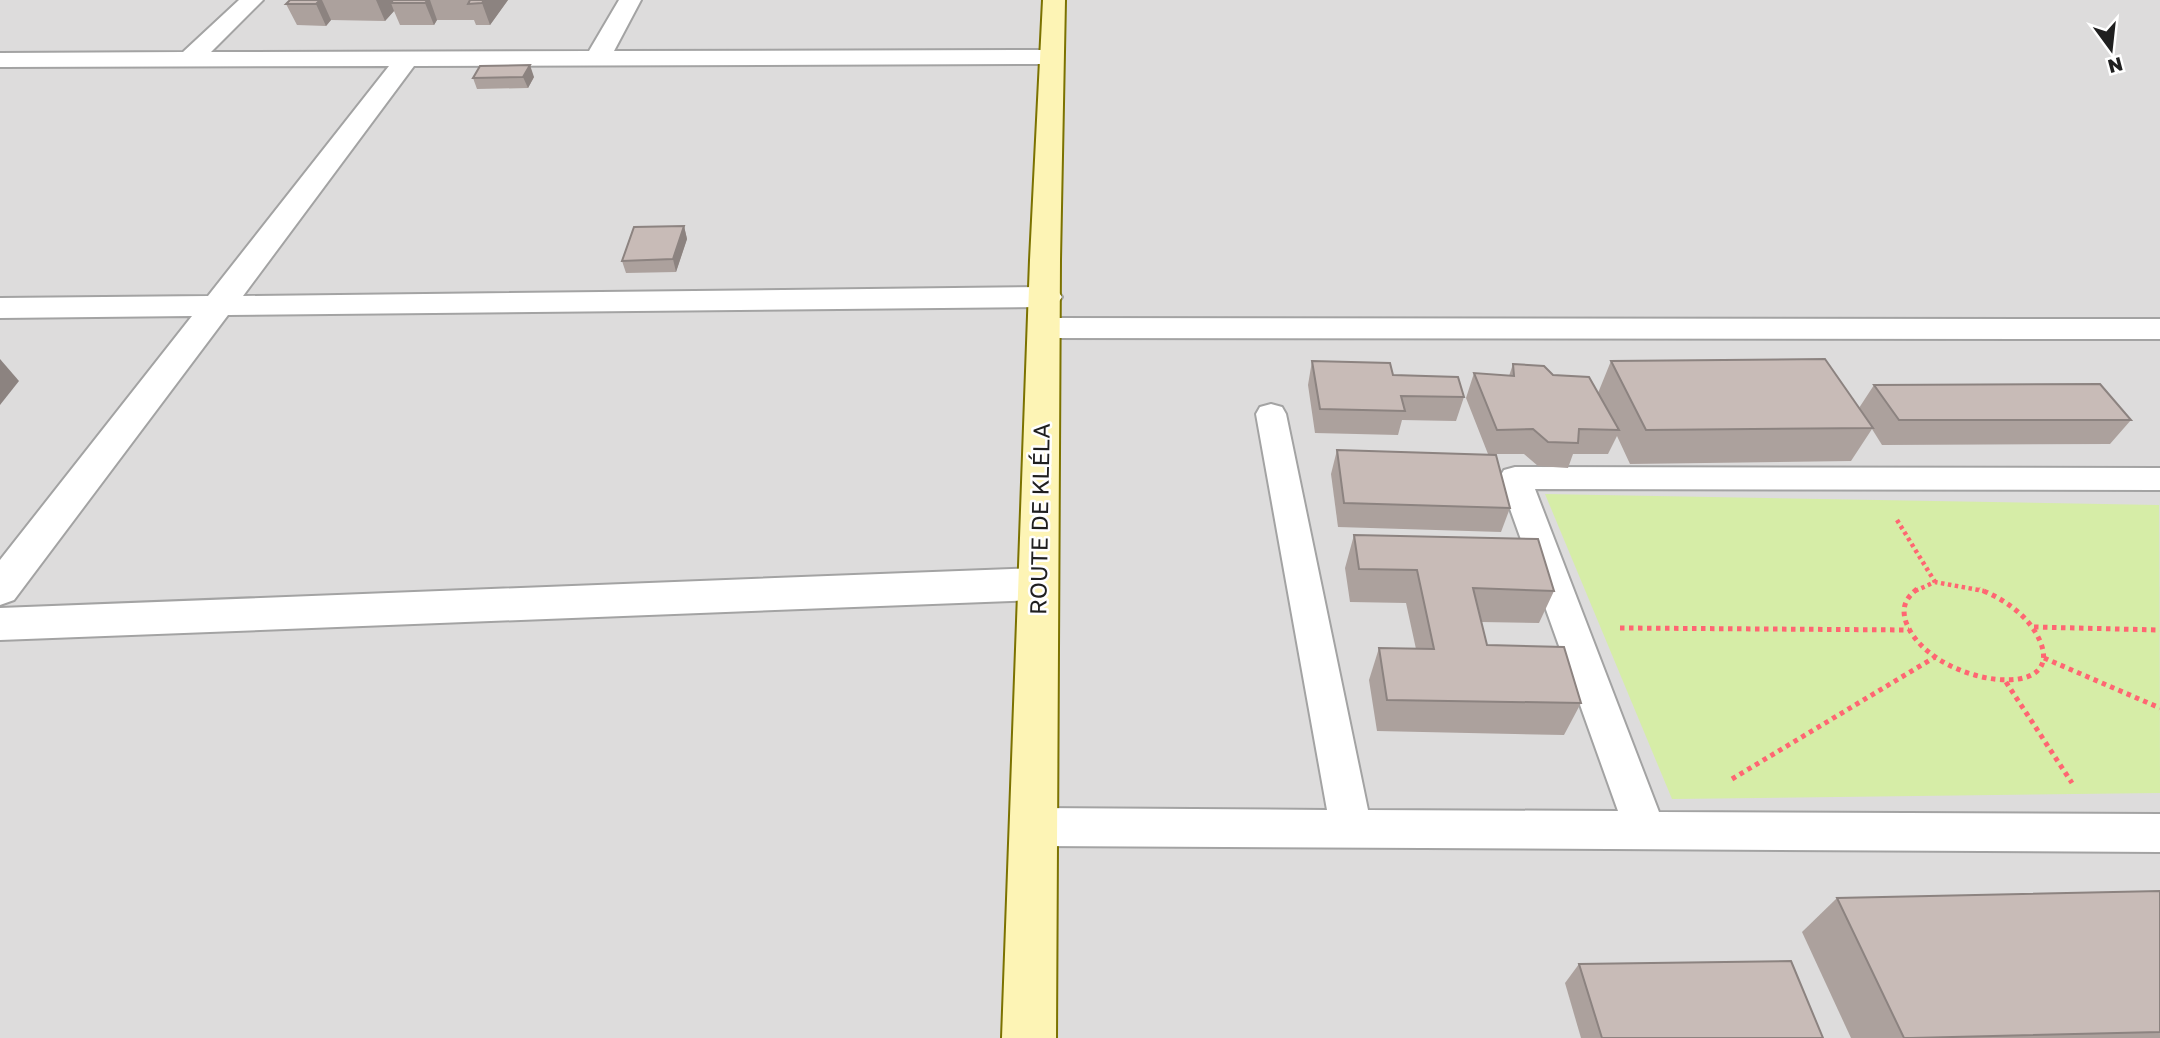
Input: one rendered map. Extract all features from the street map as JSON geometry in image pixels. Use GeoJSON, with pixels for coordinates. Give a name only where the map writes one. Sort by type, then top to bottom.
{"type":"FeatureCollection","features":[{"type":"Feature","properties":{"kind":"main road","name":"ROUTE DE KLÉLA"},"geometry":{"type":"LineString","coordinates":[[1028,1038],[1036,827],[1037,584],[1054,0]]}},
{"type":"Feature","properties":{"kind":"street"},"geometry":{"type":"LineString","coordinates":[[190,59],[252,0]]}},
{"type":"Feature","properties":{"kind":"street"},"geometry":{"type":"LineString","coordinates":[[598,57],[631,0]]}},
{"type":"Feature","properties":{"kind":"street"},"geometry":{"type":"LineString","coordinates":[[0,60],[1051,57]]}},
{"type":"Feature","properties":{"kind":"street"},"geometry":{"type":"LineString","coordinates":[[0,589],[408,58]]}},
{"type":"Feature","properties":{"kind":"street"},"geometry":{"type":"LineString","coordinates":[[0,308],[219,306],[1045,313],[2160,329]]}},
{"type":"Feature","properties":{"kind":"street"},"geometry":{"type":"LineString","coordinates":[[0,624],[1037,584]]}},
{"type":"Feature","properties":{"kind":"lane"},"geometry":{"type":"LineString","coordinates":[[1271,414],[1351,829]]}},
{"type":"Feature","properties":{"kind":"lane"},"geometry":{"type":"LineString","coordinates":[[1646,831],[1515,478],[2160,479]]}},
{"type":"Feature","properties":{"kind":"lane"},"geometry":{"type":"LineString","coordinates":[[1036,827],[2160,833]]}},
{"type":"Feature","properties":{"kind":"path"},"geometry":{"type":"LineString","coordinates":[[1871,479],[1935,582]]}},
{"type":"Feature","properties":{"kind":"path"},"geometry":{"type":"LineString","coordinates":[[1935,582],[1966,585],[1999,597],[2034,627],[2042,643],[2044,658],[2038,670],[2025,679],[2006,682],[1957,670],[1935,657],[1917,641],[1910,630],[1903,608],[1907,595],[1918,586],[1935,582]]}},
{"type":"Feature","properties":{"kind":"path"},"geometry":{"type":"LineString","coordinates":[[2034,627],[2160,630]]}},
{"type":"Feature","properties":{"kind":"path"},"geometry":{"type":"LineString","coordinates":[[1571,628],[1910,630]]}},
{"type":"Feature","properties":{"kind":"path"},"geometry":{"type":"LineString","coordinates":[[1727,782],[1935,657]]}},
{"type":"Feature","properties":{"kind":"path"},"geometry":{"type":"LineString","coordinates":[[2044,658],[2160,708]]}},
{"type":"Feature","properties":{"kind":"path"},"geometry":{"type":"LineString","coordinates":[[2006,682],[2105,833]]}},
{"type":"Feature","properties":{"kind":"shaded area"},"geometry":{"type":"Polygon","coordinates":[[[0,0],[2160,0],[2160,1038],[0,1038],[0,0]]]}},
{"type":"Feature","properties":{"kind":"green space"},"geometry":{"type":"Polygon","coordinates":[[[1545,494],[2159,505],[2160,793],[1672,799],[1545,494]]]}},
{"type":"Feature","properties":{"kind":"building"},"geometry":{"type":"Polygon","coordinates":[[[290,0],[320,0],[316,4],[286,4],[290,0]]]}},
{"type":"Feature","properties":{"kind":"building"},"geometry":{"type":"Polygon","coordinates":[[[393,0],[428,0],[425,3],[391,3],[393,0]]]}},
{"type":"Feature","properties":{"kind":"building"},"geometry":{"type":"Polygon","coordinates":[[[470,0],[484,0],[482,3],[468,4],[470,0]]]}},
{"type":"Feature","properties":{"kind":"building"},"geometry":{"type":"Polygon","coordinates":[[[530,65],[523,77],[473,78],[480,66],[530,65]]]}},
{"type":"Feature","properties":{"kind":"building"},"geometry":{"type":"Polygon","coordinates":[[[684,226],[673,259],[622,261],[634,227],[684,226]]]}},
{"type":"Feature","properties":{"kind":"building"},"geometry":{"type":"Polygon","coordinates":[[[1825,359],[1873,428],[1646,430],[1611,361],[1825,359]]]}},
{"type":"Feature","properties":{"kind":"building"},"geometry":{"type":"Polygon","coordinates":[[[1312,361],[1390,363],[1393,375],[1458,377],[1464,397],[1401,396],[1405,411],[1320,409],[1312,361]]]}},
{"type":"Feature","properties":{"kind":"building"},"geometry":{"type":"Polygon","coordinates":[[[1513,364],[1544,366],[1553,375],[1589,377],[1619,430],[1579,429],[1578,443],[1548,442],[1533,429],[1497,430],[1474,373],[1514,376],[1513,364]]]}},
{"type":"Feature","properties":{"kind":"building"},"geometry":{"type":"Polygon","coordinates":[[[2100,384],[2131,420],[1899,420],[1874,385],[2100,384]]]}},
{"type":"Feature","properties":{"kind":"building"},"geometry":{"type":"Polygon","coordinates":[[[1337,450],[1496,455],[1510,508],[1344,503],[1337,450]]]}},
{"type":"Feature","properties":{"kind":"building"},"geometry":{"type":"Polygon","coordinates":[[[1354,535],[1538,539],[1554,591],[1473,588],[1487,645],[1564,647],[1581,703],[1387,700],[1379,648],[1434,649],[1417,570],[1359,569],[1354,535]]]}},
{"type":"Feature","properties":{"kind":"building"},"geometry":{"type":"Polygon","coordinates":[[[2160,891],[2160,1032],[1911,1038],[1904,1038],[1837,898],[2160,891]]]}},
{"type":"Feature","properties":{"kind":"building"},"geometry":{"type":"Polygon","coordinates":[[[1791,961],[1823,1038],[1602,1038],[1579,964],[1791,961]]]}}]}
